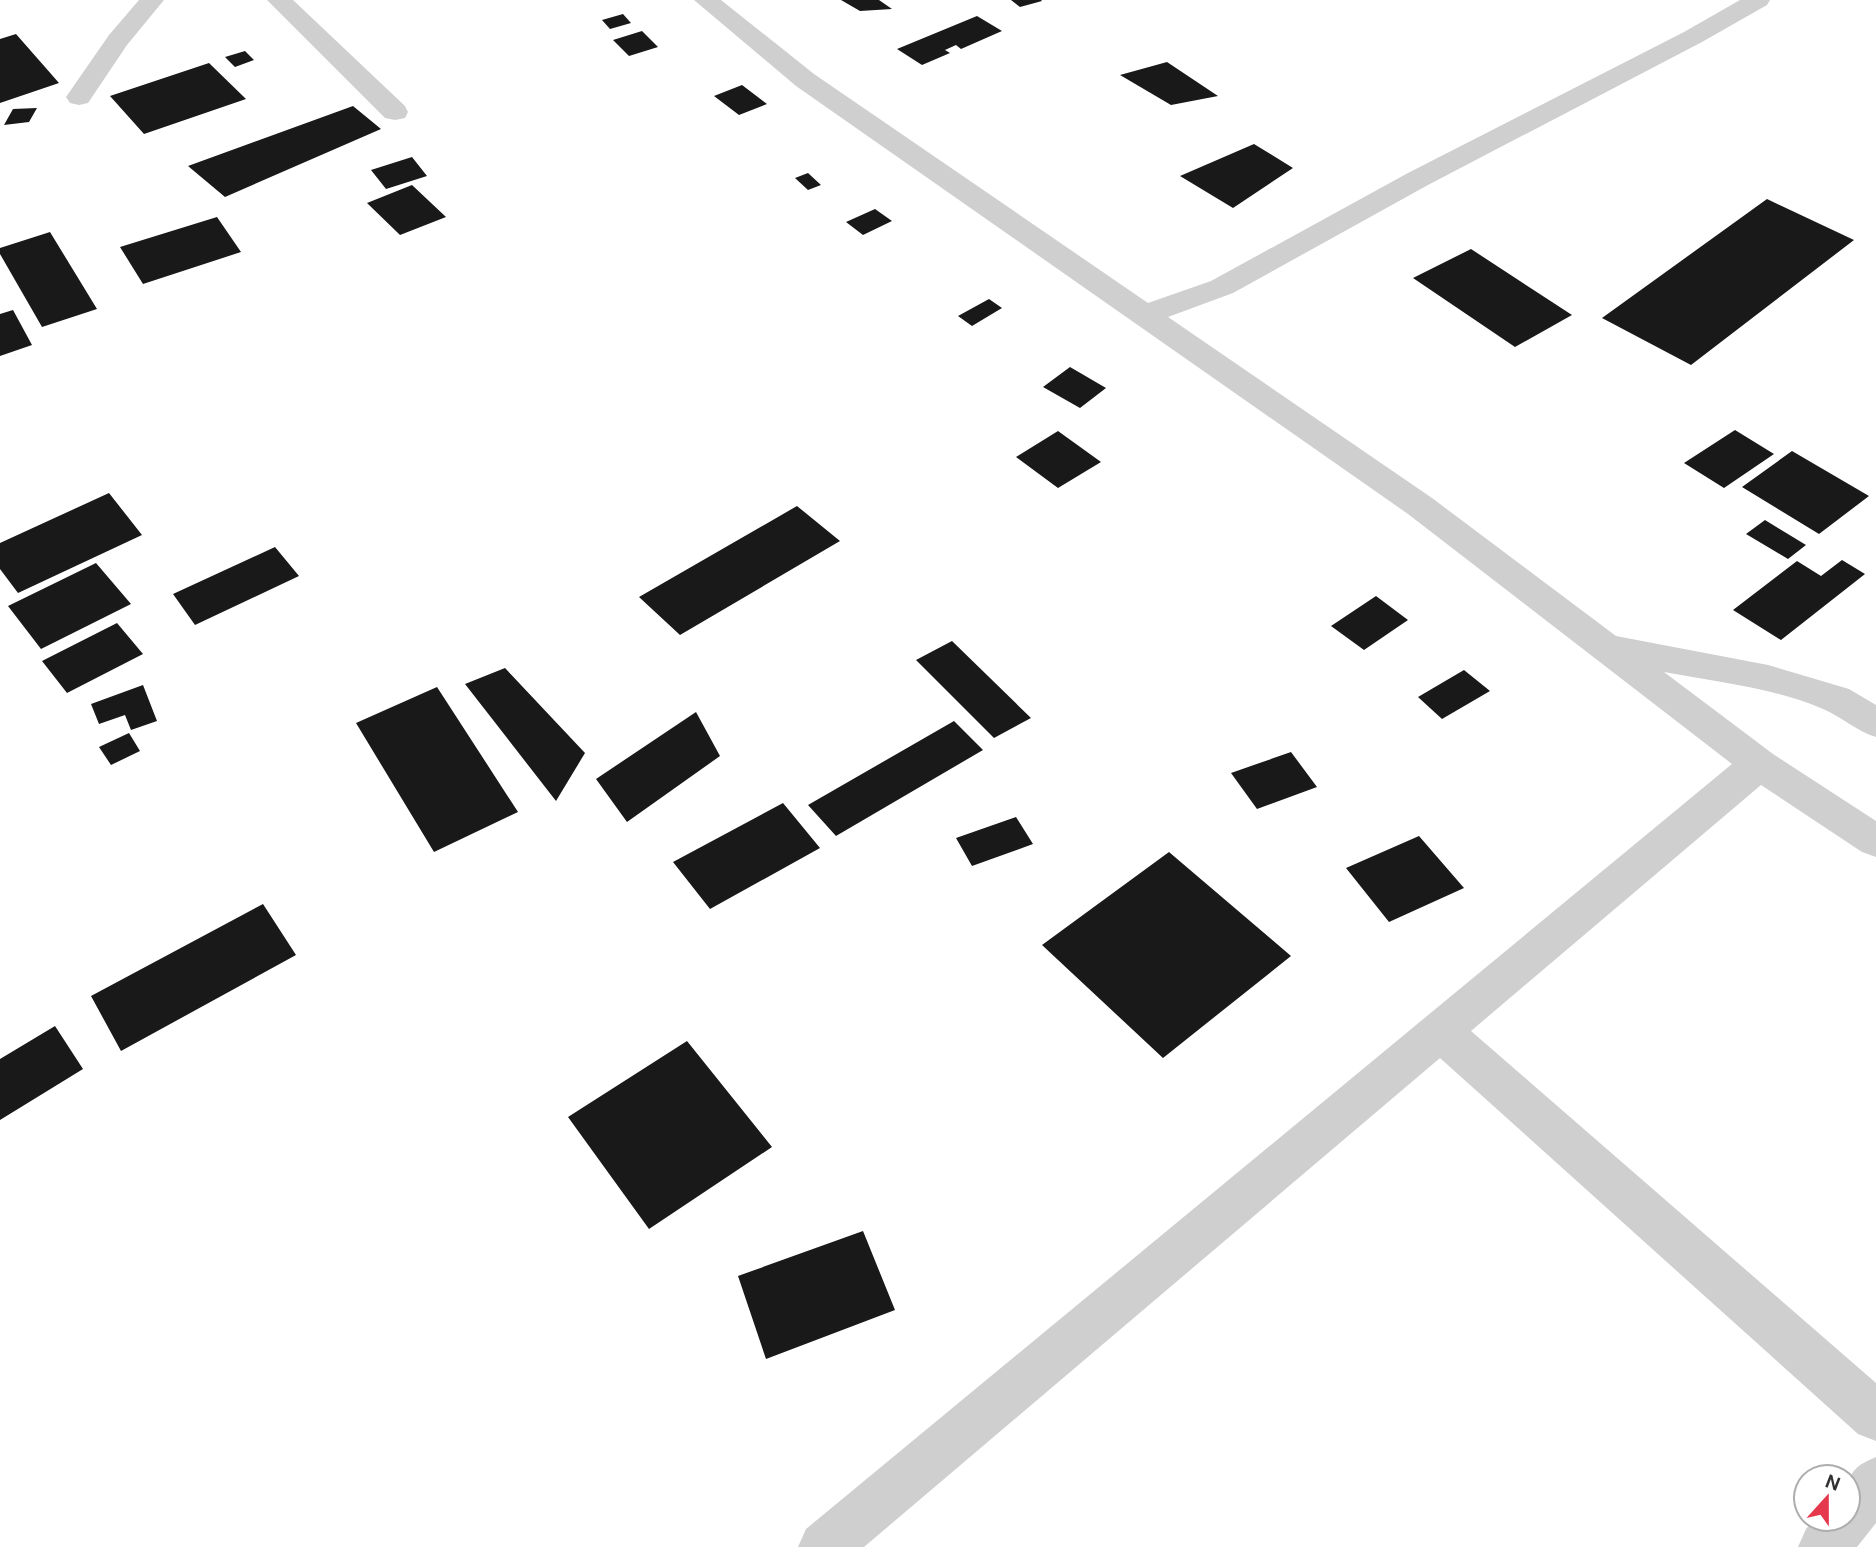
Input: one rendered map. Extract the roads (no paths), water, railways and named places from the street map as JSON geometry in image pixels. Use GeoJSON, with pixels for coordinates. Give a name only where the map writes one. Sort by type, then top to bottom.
{"type":"FeatureCollection","features":[{"type":"Feature","properties":{"kind":"street"},"geometry":{"type":"LineString","coordinates":[[79,97],[118,40],[152,0]]}},
{"type":"Feature","properties":{"kind":"street"},"geometry":{"type":"LineString","coordinates":[[279,0],[394,112]]}},
{"type":"Feature","properties":{"kind":"street"},"geometry":{"type":"LineString","coordinates":[[706,0],[805,80],[1147,314],[1420,506],[1759,764],[1876,841]]}},
{"type":"Feature","properties":{"kind":"street"},"geometry":{"type":"LineString","coordinates":[[1147,314],[1222,287],[1418,179],[1681,43],[1758,0]]}},
{"type":"Feature","properties":{"kind":"street"},"geometry":{"type":"LineString","coordinates":[[1606,647],[1768,679],[1836,699],[1876,723]]}},
{"type":"Feature","properties":{"kind":"street"},"geometry":{"type":"LineString","coordinates":[[824,1547],[1759,764]]}},
{"type":"Feature","properties":{"kind":"street"},"geometry":{"type":"LineString","coordinates":[[1441,1032],[1876,1416]]}},
{"type":"Feature","properties":{"kind":"street"},"geometry":{"type":"LineString","coordinates":[[1862,1499],[1876,1482]]}},
{"type":"Feature","properties":{"kind":"street"},"geometry":{"type":"LineString","coordinates":[[1824,1547],[1835,1533]]}}]}
